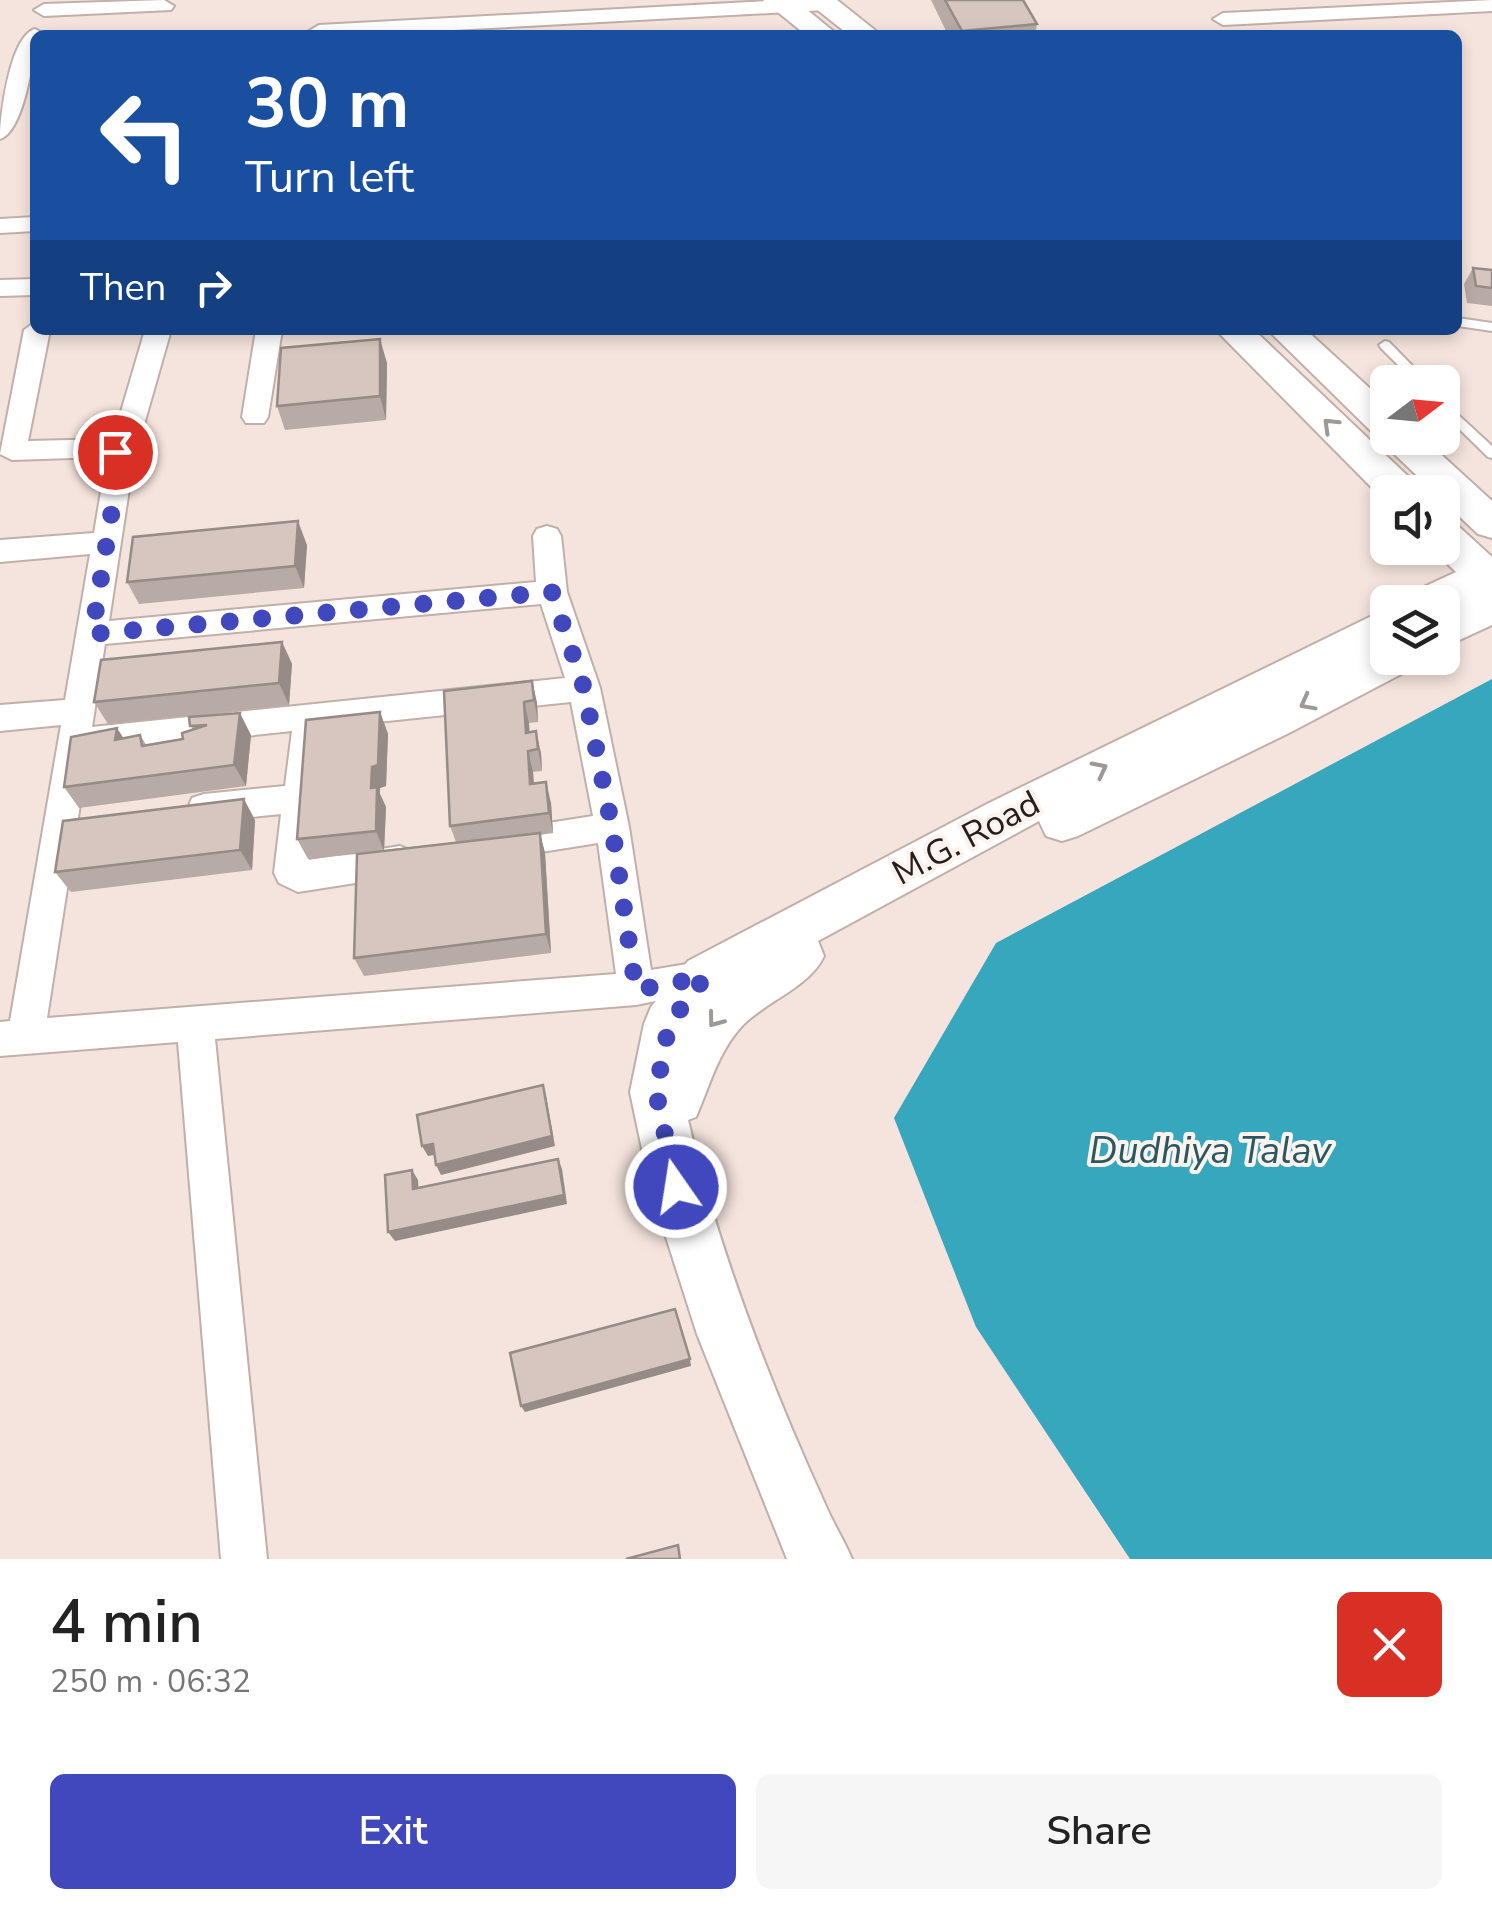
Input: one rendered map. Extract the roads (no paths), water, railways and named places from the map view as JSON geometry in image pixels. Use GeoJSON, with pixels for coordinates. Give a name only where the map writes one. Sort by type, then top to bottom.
{"type":"FeatureCollection","features":[{"type":"Feature","properties":{"kind":"main road"},"geometry":{"type":"LineString","coordinates":[[822,2],[860,30]]}},
{"type":"Feature","properties":{"kind":"main road"},"geometry":{"type":"LineString","coordinates":[[781,3],[817,30]]}},
{"type":"Feature","properties":{"kind":"main road"},"geometry":{"type":"LineString","coordinates":[[1238,335],[1382,475]]}},
{"type":"Feature","properties":{"kind":"main road"},"geometry":{"type":"LineString","coordinates":[[1290,335],[1370,409]]}},
{"type":"Feature","properties":{"kind":"main road"},"geometry":{"type":"LineString","coordinates":[[1418,455],[1492,524]]}},
{"type":"Feature","properties":{"kind":"main road"},"geometry":{"type":"LineString","coordinates":[[1460,553],[1490,584]]}},
{"type":"Feature","properties":{"kind":"main road"},"geometry":{"type":"LineString","coordinates":[[1460,593],[1490,584]]}},
{"type":"Feature","properties":{"kind":"main road"},"geometry":{"type":"LineString","coordinates":[[1460,614],[1490,584]]}},
{"type":"Feature","properties":{"kind":"main road","name":"M.G. Road"},"geometry":{"type":"LineString","coordinates":[[821,1559],[804,1529],[726,1334],[676,1187],[656,1092],[669,1024],[705,977],[1002,818],[1370,633]]}},
{"type":"Feature","properties":{"kind":"main road"},"geometry":{"type":"LineString","coordinates":[[666,1139],[693,1050],[722,1008],[772,972],[894,902],[1274,721],[1370,671]]}},
{"type":"Feature","properties":{"kind":"street"},"geometry":{"type":"LineString","coordinates":[[319,27],[614,8],[822,2]]}},
{"type":"Feature","properties":{"kind":"street"},"geometry":{"type":"LineString","coordinates":[[37,30],[46,5],[164,6]]}},
{"type":"Feature","properties":{"kind":"street"},"geometry":{"type":"LineString","coordinates":[[1223,20],[1492,5]]}},
{"type":"Feature","properties":{"kind":"street"},"geometry":{"type":"LineString","coordinates":[[0,132],[24,96],[30,63]]}},
{"type":"Feature","properties":{"kind":"street"},"geometry":{"type":"LineString","coordinates":[[0,226],[30,224]]}},
{"type":"Feature","properties":{"kind":"street"},"geometry":{"type":"LineString","coordinates":[[0,288],[30,286]]}},
{"type":"Feature","properties":{"kind":"street"},"geometry":{"type":"LineString","coordinates":[[36,335],[12,451],[109,447],[120,460],[63,824],[13,1038],[636,990],[705,977]]}},
{"type":"Feature","properties":{"kind":"street"},"geometry":{"type":"LineString","coordinates":[[118,468],[157,335]]}},
{"type":"Feature","properties":{"kind":"street"},"geometry":{"type":"LineString","coordinates":[[255,417],[268,335]]}},
{"type":"Feature","properties":{"kind":"street"},"geometry":{"type":"LineString","coordinates":[[548,536],[552,592],[584,688],[612,827],[636,990]]}},
{"type":"Feature","properties":{"kind":"street"},"geometry":{"type":"LineString","coordinates":[[0,551],[107,542]]}},
{"type":"Feature","properties":{"kind":"street"},"geometry":{"type":"LineString","coordinates":[[92,634],[552,592]]}},
{"type":"Feature","properties":{"kind":"street"},"geometry":{"type":"LineString","coordinates":[[0,718],[78,726],[309,719],[584,688]]}},
{"type":"Feature","properties":{"kind":"street"},"geometry":{"type":"LineString","coordinates":[[309,719],[291,872],[298,877],[435,855]]}},
{"type":"Feature","properties":{"kind":"street"},"geometry":{"type":"LineString","coordinates":[[181,811],[299,798]]}},
{"type":"Feature","properties":{"kind":"street"},"geometry":{"type":"LineString","coordinates":[[63,824],[102,819]]}},
{"type":"Feature","properties":{"kind":"street"},"geometry":{"type":"LineString","coordinates":[[474,849],[612,827]]}},
{"type":"Feature","properties":{"kind":"street"},"geometry":{"type":"LineString","coordinates":[[195,1025],[244,1559]]}},
{"type":"Feature","properties":{"kind":"lane"},"geometry":{"type":"LineString","coordinates":[[1462,323],[1492,327]]}},
{"type":"Feature","properties":{"kind":"lane"},"geometry":{"type":"LineString","coordinates":[[1385,345],[1405,365]]}},
{"type":"Feature","properties":{"kind":"lane"},"geometry":{"type":"LineString","coordinates":[[1460,422],[1492,454]]}},
{"type":"Feature","properties":{"kind":"water","name":"Dudhiya Talav"},"geometry":{"type":"Polygon","coordinates":[[[1492,679],[1492,1559],[1130,1559],[976,1327],[894,1118],[996,943],[1492,679]]]}}]}
